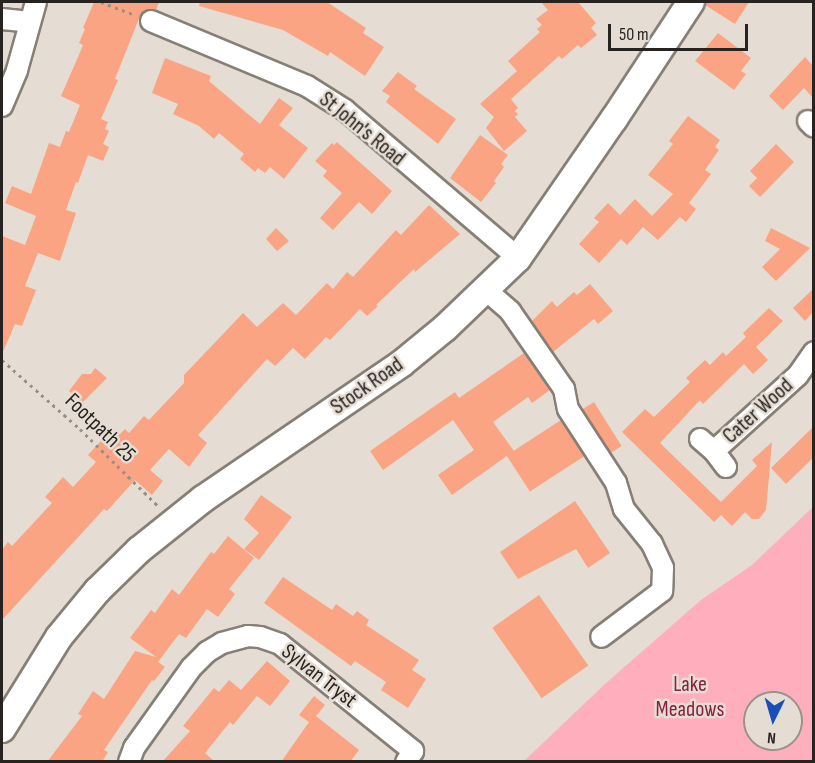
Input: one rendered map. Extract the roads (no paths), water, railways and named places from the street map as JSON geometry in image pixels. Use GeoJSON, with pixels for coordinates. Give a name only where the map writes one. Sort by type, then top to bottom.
{"type":"FeatureCollection","features":[{"type":"Feature","properties":{"kind":"main road","name":"Stock Road"},"geometry":{"type":"LineString","coordinates":[[2,729],[46,655],[75,617],[139,550],[175,522],[401,364],[486,290],[518,258],[691,2]]}},
{"type":"Feature","properties":{"kind":"street"},"geometry":{"type":"LineString","coordinates":[[2,106],[16,70],[36,2]]}},
{"type":"Feature","properties":{"kind":"street"},"geometry":{"type":"LineString","coordinates":[[2,19],[30,22]]}},
{"type":"Feature","properties":{"kind":"street","name":"St John's Road"},"geometry":{"type":"LineString","coordinates":[[151,21],[307,86],[345,111],[518,258]]}},
{"type":"Feature","properties":{"kind":"street"},"geometry":{"type":"LineString","coordinates":[[486,290],[510,311],[564,389],[568,409],[616,483],[624,509],[652,544],[663,568],[662,591],[601,637]]}},
{"type":"Feature","properties":{"kind":"street","name":"Cater Wood"},"geometry":{"type":"LineString","coordinates":[[726,467],[707,445],[798,375],[813,352]]}},
{"type":"Feature","properties":{"kind":"street","name":"Sylvan Tryst"},"geometry":{"type":"LineString","coordinates":[[129,762],[134,748],[191,669],[207,652],[222,643],[248,636],[280,644],[410,756]]}},
{"type":"Feature","properties":{"kind":"park label","name":"Lake Meadows"},"geometry":{"type":"Point","coordinates":[690,696]}}]}
